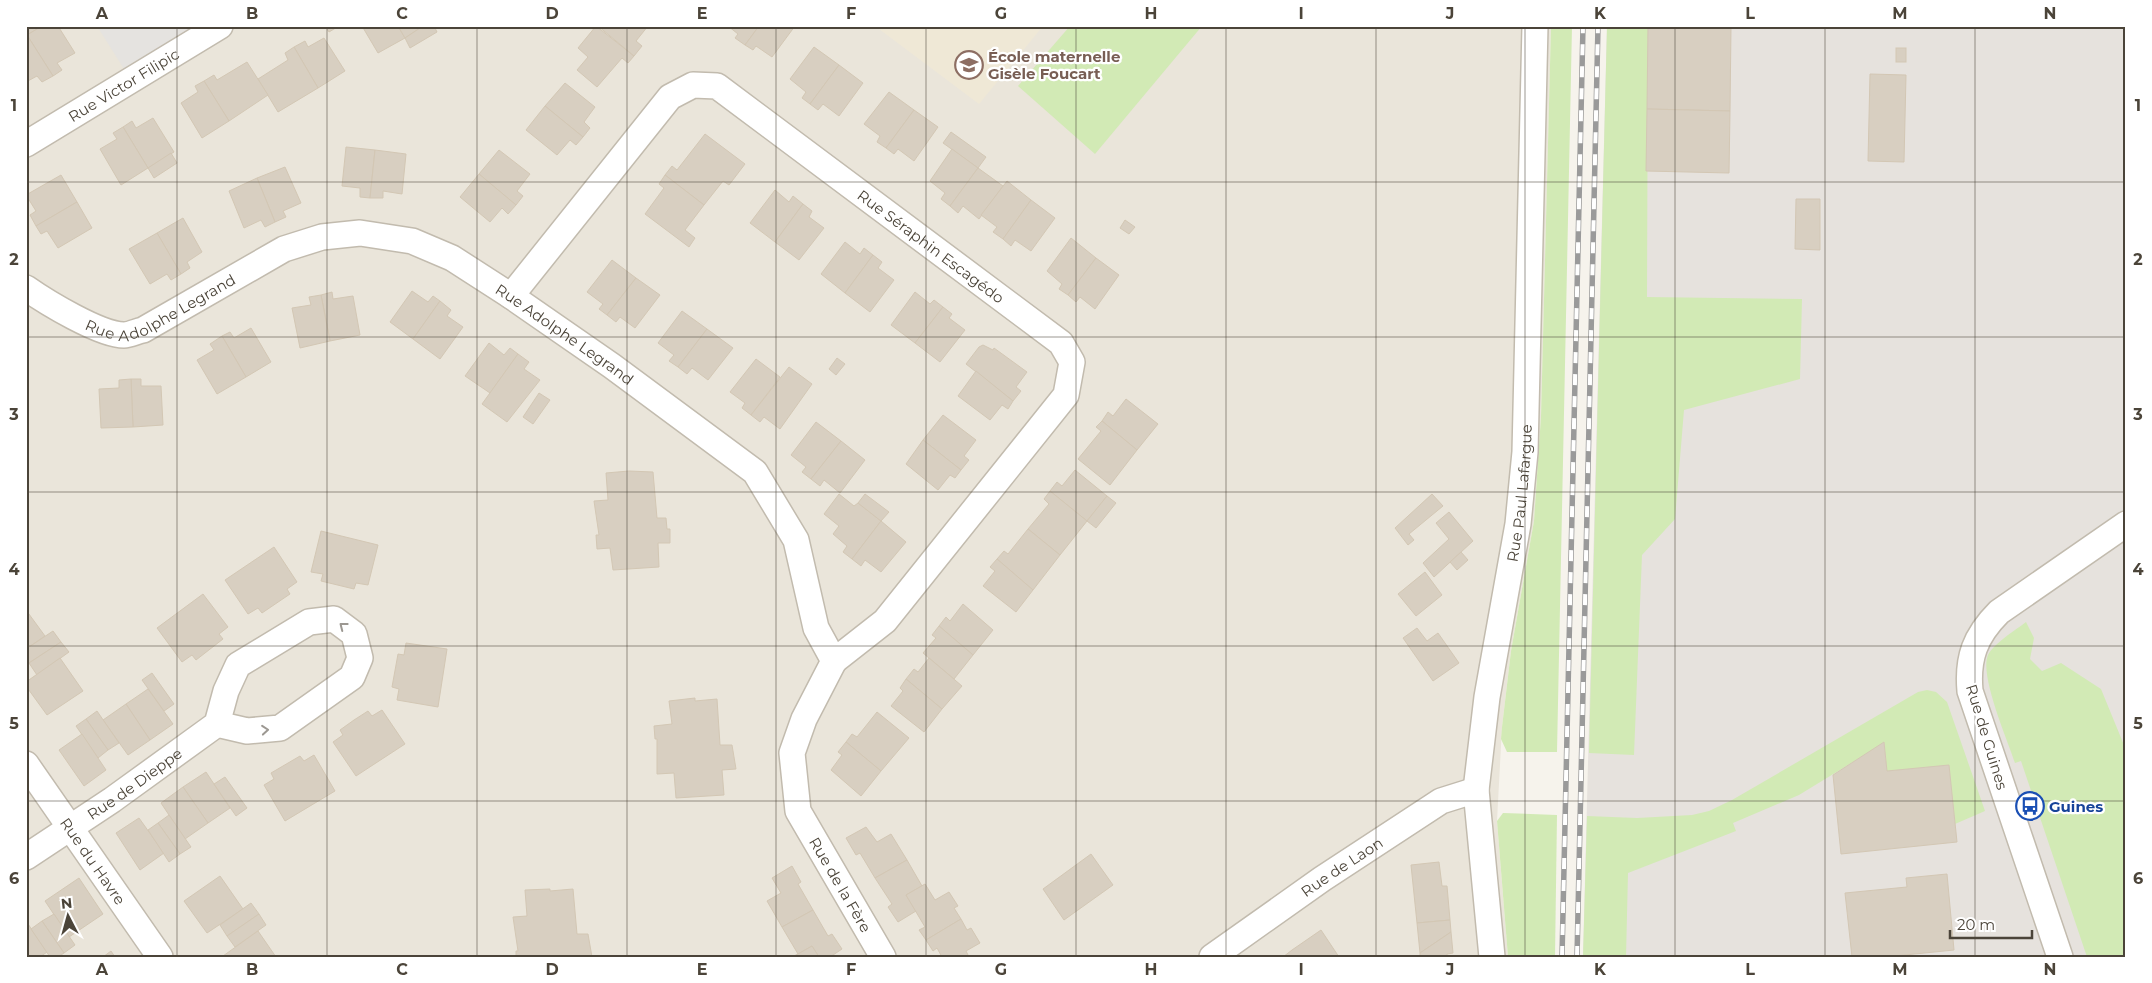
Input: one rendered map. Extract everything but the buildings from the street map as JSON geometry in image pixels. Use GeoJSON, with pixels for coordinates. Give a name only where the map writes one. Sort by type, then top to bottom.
{"type":"FeatureCollection","features":[{"type":"Feature","properties":{"kind":"street","name":"Rue Victor Filipic"},"geometry":{"type":"LineString","coordinates":[[26,144],[220,26]]}},
{"type":"Feature","properties":{"kind":"street","name":"Rue Paul Lafargue"},"geometry":{"type":"LineString","coordinates":[[1492,957],[1476,790],[1487,697],[1518,524],[1525,452],[1534,26]]}},
{"type":"Feature","properties":{"kind":"street","name":"Rue Séraphin Escagédo"},"geometry":{"type":"LineString","coordinates":[[510,296],[670,97],[693,85],[717,86],[1061,343],[1072,362],[1066,395],[885,621],[834,661]]}},
{"type":"Feature","properties":{"kind":"street","name":"Rue Adolphe Legrand"},"geometry":{"type":"LineString","coordinates":[[26,288],[48,304],[104,330],[123,335],[143,330],[284,249],[322,237],[360,233],[412,241],[452,258],[612,366],[755,472],[796,540],[816,628],[834,661]]}},
{"type":"Feature","properties":{"kind":"street","name":"Rue de Guines"},"geometry":{"type":"LineString","coordinates":[[2060,957],[1970,691],[1970,658],[1988,622],[1999,612],[2126,524]]}},
{"type":"Feature","properties":{"kind":"street"},"geometry":{"type":"LineString","coordinates":[[334,618],[354,634],[360,658],[352,677],[280,728],[247,731],[217,724],[226,691],[238,665],[310,622],[334,618]]}},
{"type":"Feature","properties":{"kind":"street","name":"Rue de la Fère"},"geometry":{"type":"LineString","coordinates":[[834,661],[804,719],[792,753],[798,812],[883,957]]}},
{"type":"Feature","properties":{"kind":"street","name":"Rue de Dieppe"},"geometry":{"type":"LineString","coordinates":[[26,857],[112,800],[217,724]]}},
{"type":"Feature","properties":{"kind":"street","name":"Rue du Havre"},"geometry":{"type":"LineString","coordinates":[[26,764],[160,957]]}},
{"type":"Feature","properties":{"kind":"street","name":"Rue de Laon"},"geometry":{"type":"LineString","coordinates":[[1212,957],[1322,879],[1441,801],[1476,790]]}},
{"type":"Feature","properties":{"kind":"shaded area"},"geometry":{"type":"Polygon","coordinates":[[[26,26],[1551,26],[1541,416],[1534,521],[1511,651],[1502,727],[1497,821],[1508,957],[26,957],[26,26]]]}},
{"type":"Feature","properties":{"kind":"shaded area"},"geometry":{"type":"Polygon","coordinates":[[[97,26],[195,26],[124,69],[97,26]]]}},
{"type":"Feature","properties":{"kind":"shaded area","name":"École maternelle Gisèle Foucart"},"geometry":{"type":"Polygon","coordinates":[[[875,26],[1043,26],[979,104],[875,26]]]}},
{"type":"Feature","properties":{"kind":"shaded area"},"geometry":{"type":"Polygon","coordinates":[[[1607,26],[2126,26],[2126,957],[1583,957],[1607,26]]]}},
{"type":"Feature","properties":{"kind":"green space"},"geometry":{"type":"Polygon","coordinates":[[[1070,26],[1202,26],[1095,154],[1018,86],[1070,26]]]}},
{"type":"Feature","properties":{"kind":"green space"},"geometry":{"type":"Polygon","coordinates":[[[1551,26],[1572,26],[1557,752],[1507,752],[1501,739],[1502,727],[1511,651],[1534,521],[1541,416],[1551,26]]]}},
{"type":"Feature","properties":{"kind":"green space"},"geometry":{"type":"Polygon","coordinates":[[[1607,26],[1648,26],[1647,297],[1802,299],[1800,379],[1684,410],[1675,519],[1642,555],[1634,755],[1589,753],[1607,26]]]}},
{"type":"Feature","properties":{"kind":"green space"},"geometry":{"type":"Polygon","coordinates":[[[2026,622],[2034,638],[2030,659],[2042,671],[2061,663],[2101,689],[2126,750],[2126,957],[2087,957],[2021,761],[2015,763],[1991,692],[1987,677],[1986,664],[1988,655],[2000,641],[2026,622]]]}},
{"type":"Feature","properties":{"kind":"green space"},"geometry":{"type":"Polygon","coordinates":[[[1927,690],[1936,692],[1947,702],[1985,811],[1955,824],[1949,765],[1887,771],[1884,743],[1799,795],[1733,823],[1736,831],[1628,873],[1626,957],[1583,957],[1587,816],[1637,818],[1692,815],[1709,811],[1732,800],[1918,692],[1927,690]]]}},
{"type":"Feature","properties":{"kind":"green space"},"geometry":{"type":"Polygon","coordinates":[[[1503,813],[1557,815],[1555,957],[1508,957],[1497,821],[1503,813]]]}},
{"type":"Feature","properties":{"kind":"railway"},"geometry":{"type":"LineString","coordinates":[[1562,957],[1583,26]]}},
{"type":"Feature","properties":{"kind":"railway"},"geometry":{"type":"LineString","coordinates":[[1577,957],[1598,26]]}},
{"type":"Feature","properties":{"kind":"place","name":"École maternelle Gisèle Foucart"},"geometry":{"type":"Point","coordinates":[969,65]}},
{"type":"Feature","properties":{"kind":"place","name":"Guines"},"geometry":{"type":"Point","coordinates":[2030,806]}}]}
